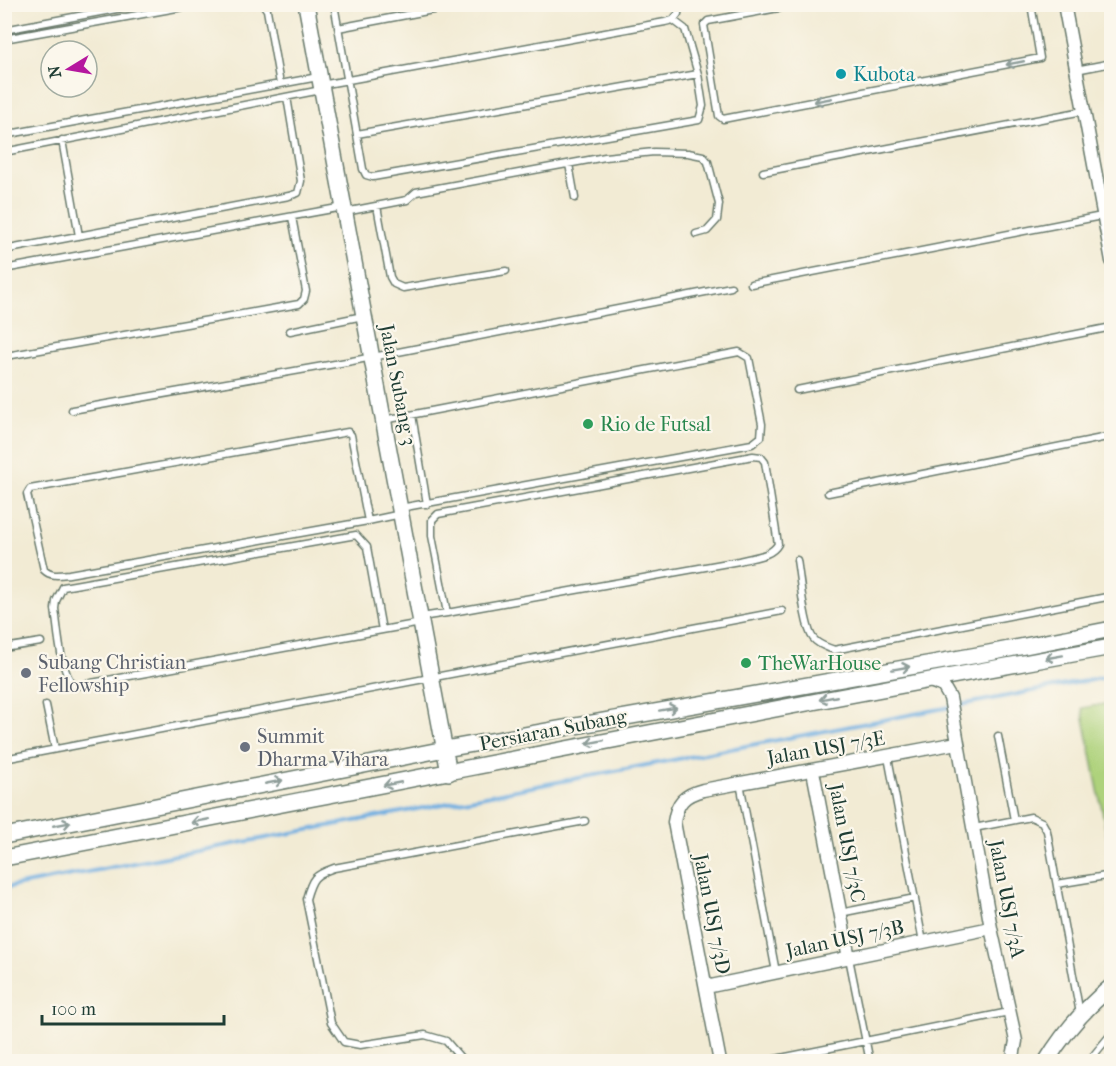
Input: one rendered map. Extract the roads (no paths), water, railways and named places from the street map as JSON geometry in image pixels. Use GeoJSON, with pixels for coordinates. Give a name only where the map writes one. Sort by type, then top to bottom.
{"type":"FeatureCollection","features":[{"type":"Feature","properties":{"kind":"street","name":"Jalan Subang 3"},"geometry":{"type":"LineString","coordinates":[[306,4],[449,773]]}},
{"type":"Feature","properties":{"kind":"street"},"geometry":{"type":"LineString","coordinates":[[1067,5],[1083,111],[1107,215],[1112,261]]}},
{"type":"Feature","properties":{"kind":"street","name":"Persiaran Subang"},"geometry":{"type":"LineString","coordinates":[[4,836],[445,749],[978,655],[1112,629]]}},
{"type":"Feature","properties":{"kind":"street","name":"Persiaran Subang"},"geometry":{"type":"LineString","coordinates":[[4,858],[449,773],[572,747],[1112,647]]}},
{"type":"Feature","properties":{"kind":"street"},"geometry":{"type":"LineString","coordinates":[[950,698],[953,686],[959,679],[978,671]]}},
{"type":"Feature","properties":{"kind":"street"},"geometry":{"type":"LineString","coordinates":[[926,680],[944,686],[950,698]]}},
{"type":"Feature","properties":{"kind":"street","name":"Jalan USJ 7/3A"},"geometry":{"type":"LineString","coordinates":[[950,698],[992,928],[1016,1041],[1012,1062]]}},
{"type":"Feature","properties":{"kind":"street","name":"Jalan USJ 7/3E"},"geometry":{"type":"LineString","coordinates":[[703,790],[957,743]]}},
{"type":"Feature","properties":{"kind":"street","name":"Jalan USJ 7/3C"},"geometry":{"type":"LineString","coordinates":[[813,771],[849,958]]}},
{"type":"Feature","properties":{"kind":"street","name":"Jalan USJ 7/3D"},"geometry":{"type":"LineString","coordinates":[[703,790],[681,799],[676,809],[674,822],[720,1062]]}},
{"type":"Feature","properties":{"kind":"street","name":"Jalan USJ 7/3B"},"geometry":{"type":"LineString","coordinates":[[706,987],[992,928]]}},
{"type":"Feature","properties":{"kind":"street"},"geometry":{"type":"LineString","coordinates":[[1046,1062],[1072,1023],[1112,986]]}},
{"type":"Feature","properties":{"kind":"lane"},"geometry":{"type":"LineString","coordinates":[[4,30],[143,4]]}},
{"type":"Feature","properties":{"kind":"lane"},"geometry":{"type":"LineString","coordinates":[[4,39],[199,4]]}},
{"type":"Feature","properties":{"kind":"lane"},"geometry":{"type":"LineString","coordinates":[[263,4],[267,10],[280,84]]}},
{"type":"Feature","properties":{"kind":"lane"},"geometry":{"type":"LineString","coordinates":[[334,4],[363,169],[366,175],[373,177],[699,120],[703,106],[698,74],[685,29],[673,20]]}},
{"type":"Feature","properties":{"kind":"lane"},"geometry":{"type":"LineString","coordinates":[[338,28],[464,4]]}},
{"type":"Feature","properties":{"kind":"lane"},"geometry":{"type":"LineString","coordinates":[[4,135],[280,84],[348,81],[673,20],[678,14],[679,4]]}},
{"type":"Feature","properties":{"kind":"lane"},"geometry":{"type":"LineString","coordinates":[[800,4],[708,21],[704,25],[719,116],[723,119],[1040,58],[1031,4]]}},
{"type":"Feature","properties":{"kind":"lane"},"geometry":{"type":"LineString","coordinates":[[1076,70],[1112,63]]}},
{"type":"Feature","properties":{"kind":"lane"},"geometry":{"type":"LineString","coordinates":[[357,134],[698,74]]}},
{"type":"Feature","properties":{"kind":"lane"},"geometry":{"type":"LineString","coordinates":[[4,152],[287,97],[320,84]]}},
{"type":"Feature","properties":{"kind":"lane"},"geometry":{"type":"LineString","coordinates":[[4,250],[298,193],[301,181],[287,97]]}},
{"type":"Feature","properties":{"kind":"lane"},"geometry":{"type":"LineString","coordinates":[[763,172],[1083,111]]}},
{"type":"Feature","properties":{"kind":"lane"},"geometry":{"type":"LineString","coordinates":[[62,140],[79,236]]}},
{"type":"Feature","properties":{"kind":"lane"},"geometry":{"type":"LineString","coordinates":[[4,269],[292,217],[377,206],[407,200],[416,192],[605,157],[654,152],[703,156],[708,162],[719,204],[717,220],[707,231],[696,234]]}},
{"type":"Feature","properties":{"kind":"lane"},"geometry":{"type":"LineString","coordinates":[[568,164],[575,198]]}},
{"type":"Feature","properties":{"kind":"lane"},"geometry":{"type":"LineString","coordinates":[[377,206],[390,277],[394,284],[403,288],[506,271]]}},
{"type":"Feature","properties":{"kind":"lane"},"geometry":{"type":"LineString","coordinates":[[751,284],[1107,215]]}},
{"type":"Feature","properties":{"kind":"lane"},"geometry":{"type":"LineString","coordinates":[[4,354],[12,356],[299,304],[304,299],[306,291],[292,217]]}},
{"type":"Feature","properties":{"kind":"lane"},"geometry":{"type":"LineString","coordinates":[[72,410],[372,357],[731,287]]}},
{"type":"Feature","properties":{"kind":"lane"},"geometry":{"type":"LineString","coordinates":[[290,331],[364,316]]}},
{"type":"Feature","properties":{"kind":"lane"},"geometry":{"type":"LineString","coordinates":[[797,390],[1112,327]]}},
{"type":"Feature","properties":{"kind":"lane"},"geometry":{"type":"LineString","coordinates":[[368,521],[351,435],[348,432],[30,489],[27,494],[44,570],[55,575],[368,521],[427,504],[752,444],[761,437],[762,423],[749,358],[739,352],[383,420]]}},
{"type":"Feature","properties":{"kind":"lane"},"geometry":{"type":"LineString","coordinates":[[412,415],[427,504]]}},
{"type":"Feature","properties":{"kind":"lane"},"geometry":{"type":"LineString","coordinates":[[828,493],[1112,436]]}},
{"type":"Feature","properties":{"kind":"lane"},"geometry":{"type":"LineString","coordinates":[[382,630],[367,547],[356,535],[63,587],[56,600],[55,609],[64,667],[68,679],[75,686],[382,630],[447,613],[739,561],[767,554],[775,550],[778,544],[765,462],[761,457],[753,456],[438,514],[432,520],[432,536],[447,613]]}},
{"type":"Feature","properties":{"kind":"lane"},"geometry":{"type":"LineString","coordinates":[[797,560],[808,626],[813,638],[834,650],[1112,596]]}},
{"type":"Feature","properties":{"kind":"lane"},"geometry":{"type":"LineString","coordinates":[[4,759],[782,611]]}},
{"type":"Feature","properties":{"kind":"lane"},"geometry":{"type":"LineString","coordinates":[[4,648],[41,642]]}},
{"type":"Feature","properties":{"kind":"lane"},"geometry":{"type":"LineString","coordinates":[[46,705],[55,749]]}},
{"type":"Feature","properties":{"kind":"lane"},"geometry":{"type":"LineString","coordinates":[[998,736],[1014,820]]}},
{"type":"Feature","properties":{"kind":"lane"},"geometry":{"type":"LineString","coordinates":[[888,757],[924,943]]}},
{"type":"Feature","properties":{"kind":"lane"},"geometry":{"type":"LineString","coordinates":[[740,783],[776,973]]}},
{"type":"Feature","properties":{"kind":"lane"},"geometry":{"type":"LineString","coordinates":[[974,828],[1031,817],[1042,822],[1047,831],[1080,1014]]}},
{"type":"Feature","properties":{"kind":"lane"},"geometry":{"type":"LineString","coordinates":[[464,1062],[446,1041],[424,1035],[360,1045],[344,1042],[331,1023],[306,899],[311,881],[320,873],[334,868],[585,821]]}},
{"type":"Feature","properties":{"kind":"lane"},"geometry":{"type":"LineString","coordinates":[[1057,884],[1112,874]]}},
{"type":"Feature","properties":{"kind":"lane"},"geometry":{"type":"LineString","coordinates":[[840,913],[915,898]]}},
{"type":"Feature","properties":{"kind":"lane"},"geometry":{"type":"LineString","coordinates":[[849,958],[870,1062]]}},
{"type":"Feature","properties":{"kind":"lane"},"geometry":{"type":"LineString","coordinates":[[760,1062],[1010,1012]]}},
{"type":"Feature","properties":{"kind":"lane"},"geometry":{"type":"LineString","coordinates":[[1088,1062],[1112,1033]]}},
{"type":"Feature","properties":{"kind":"waterway"},"geometry":{"type":"LineString","coordinates":[[4,888],[1112,676]]}},
{"type":"Feature","properties":{"kind":"place","name":"Kubota"},"geometry":{"type":"Point","coordinates":[841,74]}},
{"type":"Feature","properties":{"kind":"place","name":"Rio de Futsal"},"geometry":{"type":"Point","coordinates":[588,424]}},
{"type":"Feature","properties":{"kind":"place","name":"TheWarHouse"},"geometry":{"type":"Point","coordinates":[746,663]}},
{"type":"Feature","properties":{"kind":"place","name":"Subang Christian Fellowship"},"geometry":{"type":"Point","coordinates":[26,673]}},
{"type":"Feature","properties":{"kind":"place","name":"Summit Dharma Vihara"},"geometry":{"type":"Point","coordinates":[245,747]}}]}
